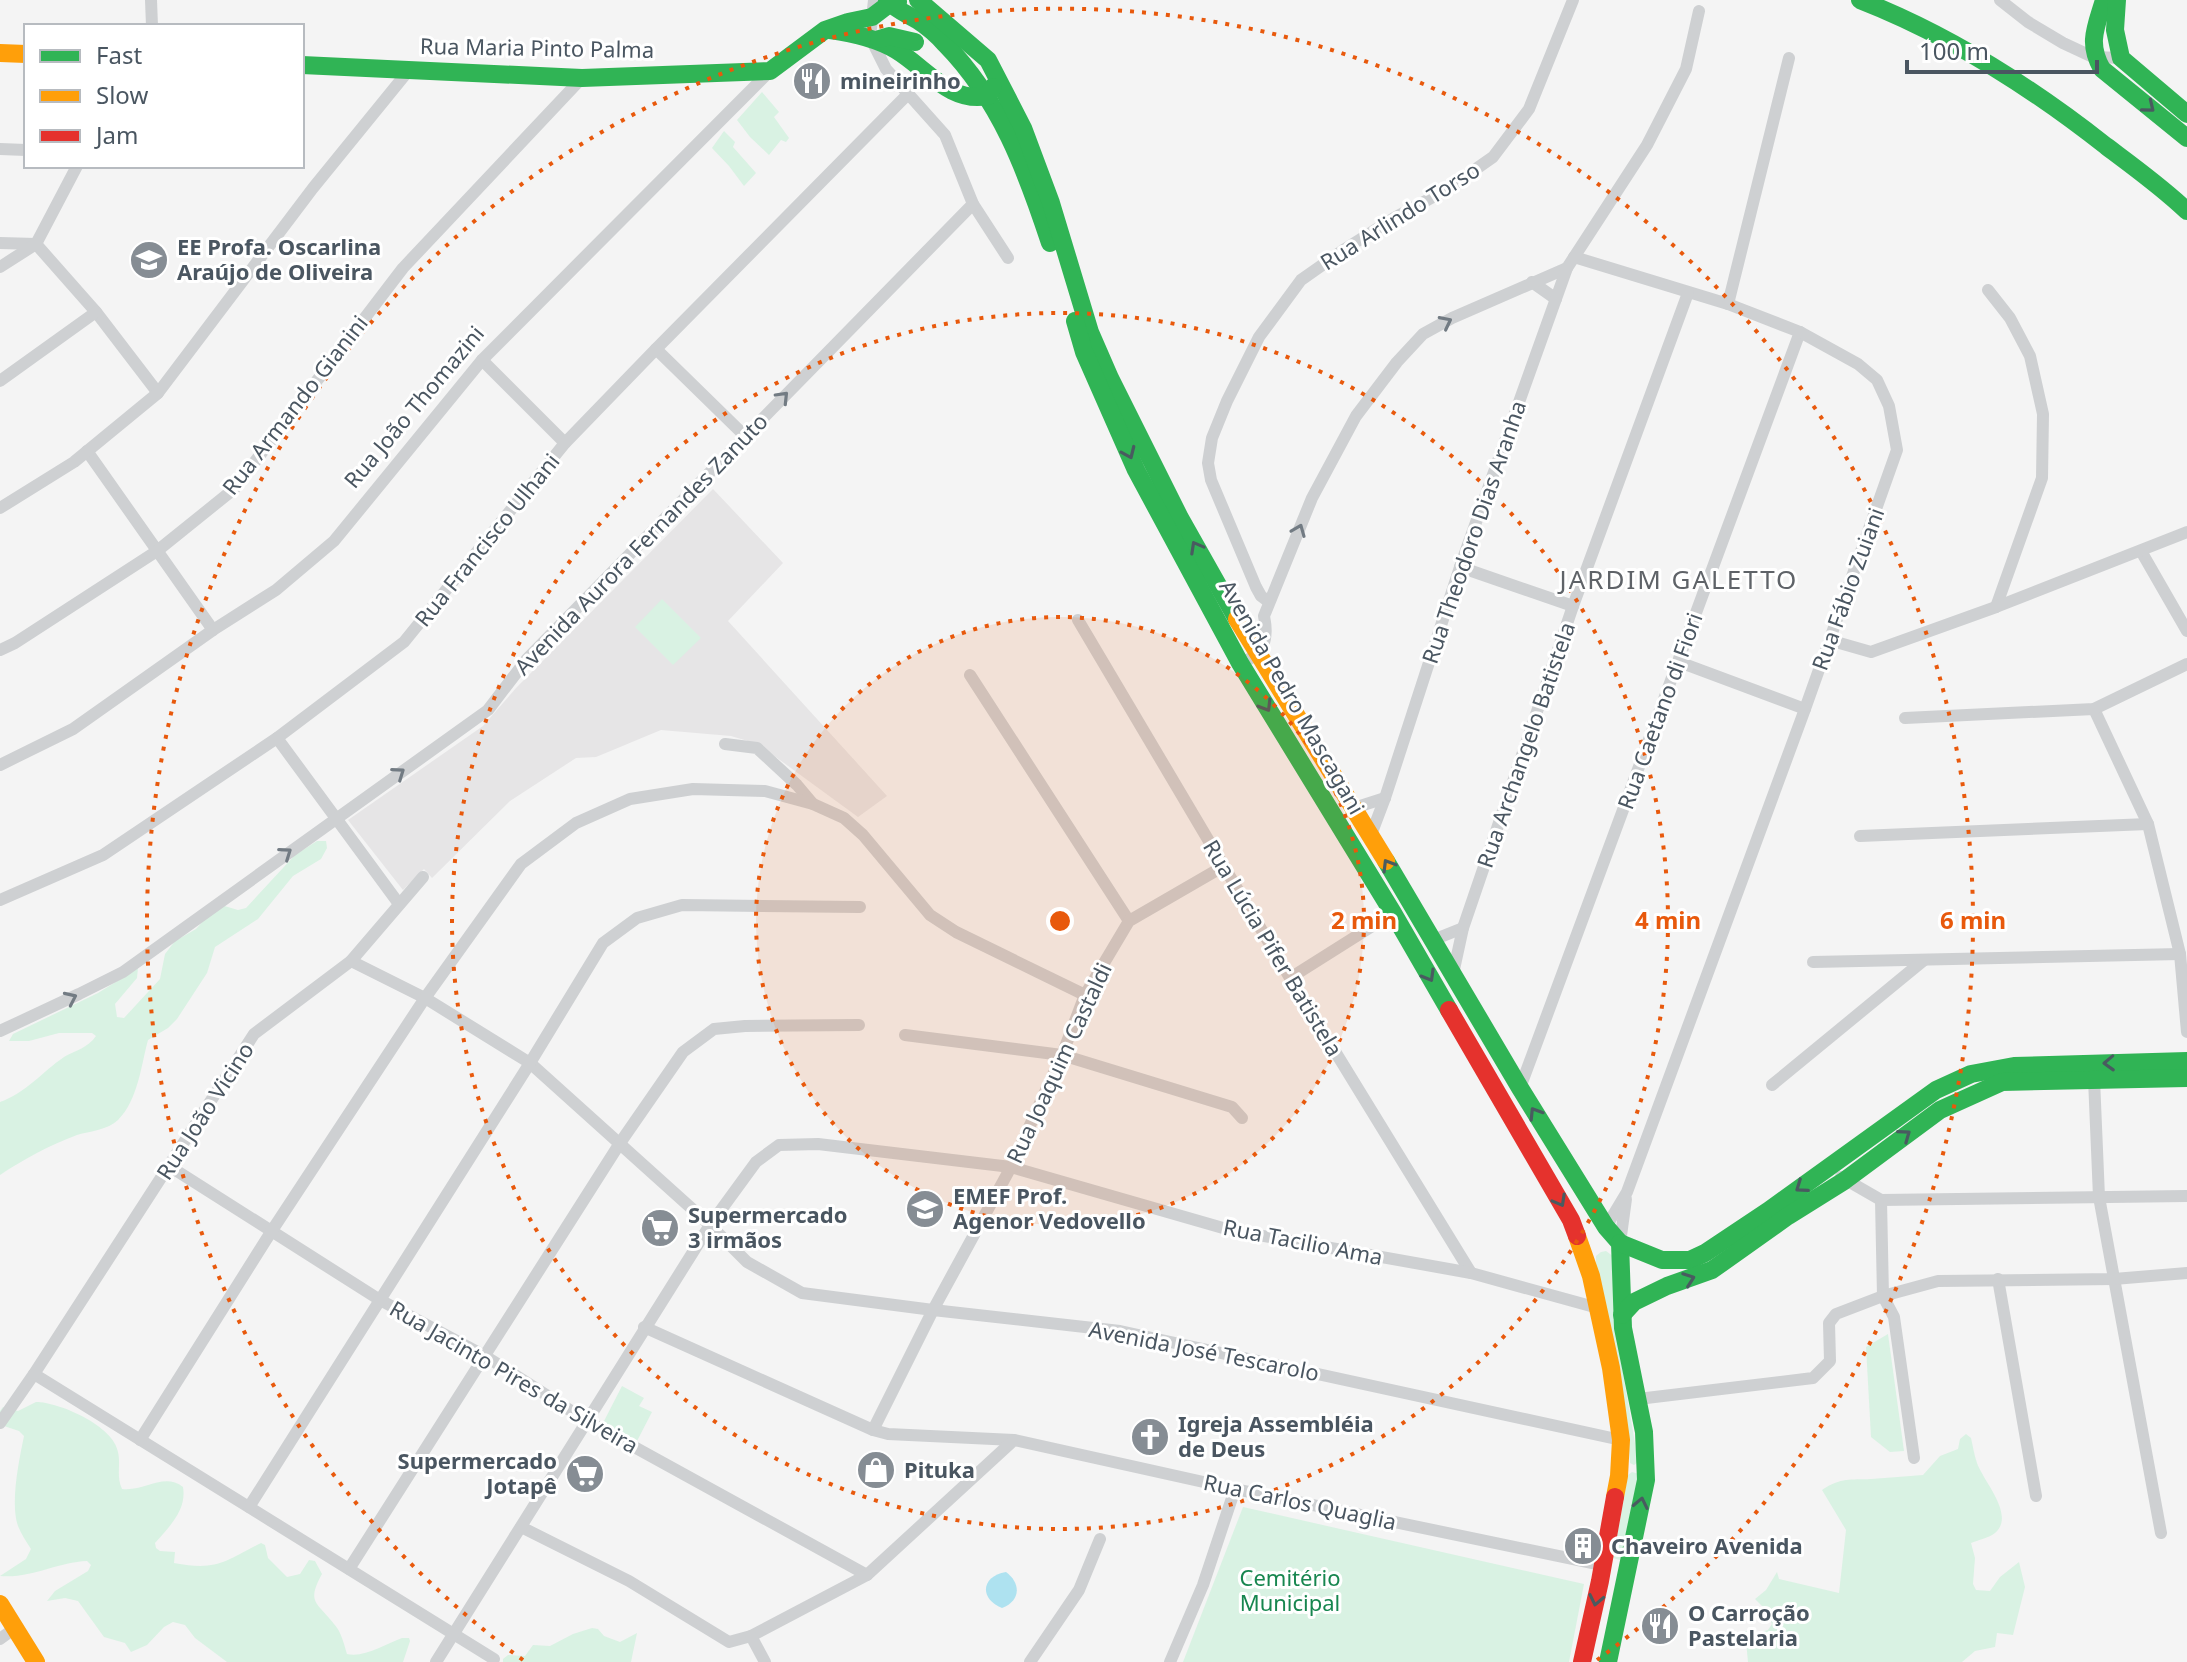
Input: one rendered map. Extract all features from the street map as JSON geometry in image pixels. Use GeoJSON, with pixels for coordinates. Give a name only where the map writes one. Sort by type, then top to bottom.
{"type":"FeatureCollection","features":[{"type":"Feature","properties":{"kind":"main road"},"geometry":{"type":"LineString","coordinates":[[1860,0],[1899,15],[1987,62],[2054,105],[2187,211]]}},
{"type":"Feature","properties":{"kind":"main road"},"geometry":{"type":"LineString","coordinates":[[2104,0],[2091,45],[2093,57],[2102,69],[2187,138]]}},
{"type":"Feature","properties":{"kind":"main road"},"geometry":{"type":"LineString","coordinates":[[2117,0],[2115,30],[2121,58],[2187,114]]}},
{"type":"Feature","properties":{"kind":"main road"},"geometry":{"type":"LineString","coordinates":[[825,30],[881,5],[921,4]]}},
{"type":"Feature","properties":{"kind":"main road","name":"Avenida Pedro Mascagani"},"geometry":{"type":"LineString","coordinates":[[921,4],[988,60],[1023,128],[1042,178],[1090,332],[1180,518],[1245,619],[1259,652],[1520,1088],[1606,1227],[1620,1243]]}},
{"type":"Feature","properties":{"kind":"main road","name":"Avenida Pedro Mascagani"},"geometry":{"type":"LineString","coordinates":[[881,5],[920,22],[971,70],[988,96],[1014,143],[1043,221],[1084,352],[1136,470],[1245,619],[1240,663],[1393,913],[1571,1220],[1591,1276],[1615,1391],[1621,1440],[1619,1476],[1582,1662]]}},
{"type":"Feature","properties":{"kind":"main road"},"geometry":{"type":"LineString","coordinates":[[825,30],[855,33],[895,49],[945,87],[973,99],[988,96],[997,77]]}},
{"type":"Feature","properties":{"kind":"main road","name":"Rua João Thomazini"},"geometry":{"type":"LineString","coordinates":[[770,71],[825,30]]}},
{"type":"Feature","properties":{"kind":"main road"},"geometry":{"type":"LineString","coordinates":[[873,39],[889,36],[915,42]]}},
{"type":"Feature","properties":{"kind":"main road"},"geometry":{"type":"LineString","coordinates":[[0,53],[24,54]]}},
{"type":"Feature","properties":{"kind":"main road","name":"Rua Maria Pinto Palma"},"geometry":{"type":"LineString","coordinates":[[304,65],[582,78],[770,71]]}},
{"type":"Feature","properties":{"kind":"main road"},"geometry":{"type":"LineString","coordinates":[[1622,1315],[1634,1302],[1712,1270],[1844,1181],[1940,1110],[2002,1082],[2094,1079],[2187,1061]]}},
{"type":"Feature","properties":{"kind":"main road"},"geometry":{"type":"LineString","coordinates":[[1610,1654],[1646,1480],[1644,1432],[1622,1315],[1620,1243],[1662,1260],[1690,1260],[1730,1236],[1936,1090],[1971,1074],[2014,1066],[2151,1070],[2187,1078]]}},
{"type":"Feature","properties":{"kind":"main road"},"geometry":{"type":"LineString","coordinates":[[1591,1276],[1589,1257],[1606,1227]]}},
{"type":"Feature","properties":{"kind":"main road"},"geometry":{"type":"LineString","coordinates":[[1602,1565],[1612,1569],[1624,1586]]}},
{"type":"Feature","properties":{"kind":"main road"},"geometry":{"type":"LineString","coordinates":[[0,1604],[7,1634],[36,1662]]}},
{"type":"Feature","properties":{"kind":"main road"},"geometry":{"type":"LineString","coordinates":[[1587,1641],[1610,1654]]}},
{"type":"Feature","properties":{"kind":"street"},"geometry":{"type":"LineString","coordinates":[[151,0],[152,24]]}},
{"type":"Feature","properties":{"kind":"street","name":"Rua Arlindo Torso"},"geometry":{"type":"LineString","coordinates":[[1269,602],[1256,587],[1211,480],[1208,463],[1212,438],[1259,337],[1301,280],[1394,218],[1446,190],[1493,157],[1529,109],[1573,0]]}},
{"type":"Feature","properties":{"kind":"street"},"geometry":{"type":"LineString","coordinates":[[2000,0],[2063,43],[2093,57],[2121,58]]}},
{"type":"Feature","properties":{"kind":"street"},"geometry":{"type":"LineString","coordinates":[[881,5],[873,39],[886,69],[945,135],[973,204],[1008,258]]}},
{"type":"Feature","properties":{"kind":"street","name":"Rua Theodoro Dias Aranha"},"geometry":{"type":"LineString","coordinates":[[1371,835],[1460,567],[1556,299],[1571,263],[1647,145],[1686,69],[1699,11]]}},
{"type":"Feature","properties":{"kind":"street"},"geometry":{"type":"LineString","coordinates":[[1728,304],[1789,58]]}},
{"type":"Feature","properties":{"kind":"street"},"geometry":{"type":"LineString","coordinates":[[0,508],[74,462],[158,393],[313,188],[409,70]]}},
{"type":"Feature","properties":{"kind":"street","name":"Rua João Thomazini"},"geometry":{"type":"LineString","coordinates":[[0,765],[73,729],[213,630],[276,590],[334,541],[482,360],[770,71]]}},
{"type":"Feature","properties":{"kind":"street","name":"Rua Armando Gianini"},"geometry":{"type":"LineString","coordinates":[[0,650],[157,551],[234,489],[403,268],[582,78]]}},
{"type":"Feature","properties":{"kind":"street","name":"Rua Francisco Ulhani"},"geometry":{"type":"LineString","coordinates":[[0,900],[103,855],[277,738],[404,642],[565,443],[908,94]]}},
{"type":"Feature","properties":{"kind":"street"},"geometry":{"type":"LineString","coordinates":[[0,149],[24,150]]}},
{"type":"Feature","properties":{"kind":"street"},"geometry":{"type":"LineString","coordinates":[[0,267],[36,244],[76,168]]}},
{"type":"Feature","properties":{"kind":"street","name":"Avenida Aurora Fernandes Zanuto"},"geometry":{"type":"LineString","coordinates":[[0,1031],[123,972],[488,710],[527,659],[973,204]]}},
{"type":"Feature","properties":{"kind":"street"},"geometry":{"type":"LineString","coordinates":[[0,243],[36,244],[96,312],[158,393]]}},
{"type":"Feature","properties":{"kind":"street"},"geometry":{"type":"LineString","coordinates":[[1240,663],[1259,652],[1267,631],[1245,619],[1269,602],[1326,471],[1356,416],[1397,362],[1423,334],[1571,263]]}},
{"type":"Feature","properties":{"kind":"street","name":"Rua Fábio Zuiani"},"geometry":{"type":"LineString","coordinates":[[1571,263],[1728,304],[1800,332],[1858,364],[1877,380],[1889,406],[1897,450],[1627,1192],[1606,1227]]}},
{"type":"Feature","properties":{"kind":"street"},"geometry":{"type":"LineString","coordinates":[[1532,282],[1556,299]]}},
{"type":"Feature","properties":{"kind":"street"},"geometry":{"type":"LineString","coordinates":[[1988,290],[2010,318],[2030,356],[2043,414],[2042,478],[1996,607]]}},
{"type":"Feature","properties":{"kind":"street","name":"Rua Archangelo Batistela"},"geometry":{"type":"LineString","coordinates":[[1453,974],[1463,928],[1573,606],[1688,293]]}},
{"type":"Feature","properties":{"kind":"street"},"geometry":{"type":"LineString","coordinates":[[0,381],[96,312]]}},
{"type":"Feature","properties":{"kind":"street","name":"Rua Caetano di Fiori"},"geometry":{"type":"LineString","coordinates":[[1520,1088],[1800,332]]}},
{"type":"Feature","properties":{"kind":"street"},"geometry":{"type":"LineString","coordinates":[[656,349],[745,436]]}},
{"type":"Feature","properties":{"kind":"street"},"geometry":{"type":"LineString","coordinates":[[482,360],[565,443]]}},
{"type":"Feature","properties":{"kind":"street"},"geometry":{"type":"LineString","coordinates":[[87,451],[213,630]]}},
{"type":"Feature","properties":{"kind":"street"},"geometry":{"type":"LineString","coordinates":[[1829,640],[1871,652],[2187,532]]}},
{"type":"Feature","properties":{"kind":"street"},"geometry":{"type":"LineString","coordinates":[[2141,551],[2187,631]]}},
{"type":"Feature","properties":{"kind":"street"},"geometry":{"type":"LineString","coordinates":[[1460,567],[1573,606]]}},
{"type":"Feature","properties":{"kind":"street","name":"Rua Lúcia Pifer Batistela"},"geometry":{"type":"LineString","coordinates":[[1078,620],[1290,978],[1471,1273]]}},
{"type":"Feature","properties":{"kind":"street"},"geometry":{"type":"LineString","coordinates":[[1679,662],[1805,709]]}},
{"type":"Feature","properties":{"kind":"street"},"geometry":{"type":"LineString","coordinates":[[1905,718],[2094,709],[2187,664]]}},
{"type":"Feature","properties":{"kind":"street"},"geometry":{"type":"LineString","coordinates":[[970,675],[1129,921]]}},
{"type":"Feature","properties":{"kind":"street"},"geometry":{"type":"LineString","coordinates":[[2094,709],[2148,824],[2180,954],[2187,1032]]}},
{"type":"Feature","properties":{"kind":"street"},"geometry":{"type":"LineString","coordinates":[[277,738],[399,904]]}},
{"type":"Feature","properties":{"kind":"street"},"geometry":{"type":"LineString","coordinates":[[725,744],[757,748],[813,804]]}},
{"type":"Feature","properties":{"kind":"street"},"geometry":{"type":"LineString","coordinates":[[140,1440],[271,1232],[425,998],[521,864],[576,823],[630,799],[693,789],[765,791],[813,804],[844,818],[863,835],[930,915],[956,932],[1085,995]]}},
{"type":"Feature","properties":{"kind":"street"},"geometry":{"type":"LineString","coordinates":[[1354,808],[1385,798]]}},
{"type":"Feature","properties":{"kind":"street"},"geometry":{"type":"LineString","coordinates":[[1860,836],[2148,824]]}},
{"type":"Feature","properties":{"kind":"street","name":"Rua Joaquim Castaldi"},"geometry":{"type":"LineString","coordinates":[[873,1430],[933,1310],[1011,1167],[1062,1055],[1085,995],[1129,921],[1224,866]]}},
{"type":"Feature","properties":{"kind":"street","name":"Rua João Vicino"},"geometry":{"type":"LineString","coordinates":[[0,1423],[254,1034],[351,961],[423,877]]}},
{"type":"Feature","properties":{"kind":"street"},"geometry":{"type":"LineString","coordinates":[[249,1507],[603,943],[637,918],[682,905],[860,907]]}},
{"type":"Feature","properties":{"kind":"street"},"geometry":{"type":"LineString","coordinates":[[1290,978],[1393,913]]}},
{"type":"Feature","properties":{"kind":"street"},"geometry":{"type":"LineString","coordinates":[[1433,940],[1463,928]]}},
{"type":"Feature","properties":{"kind":"street"},"geometry":{"type":"LineString","coordinates":[[1813,962],[2180,954]]}},
{"type":"Feature","properties":{"kind":"street"},"geometry":{"type":"LineString","coordinates":[[1772,1085],[1924,960]]}},
{"type":"Feature","properties":{"kind":"street"},"geometry":{"type":"LineString","coordinates":[[351,961],[425,998],[530,1063],[710,1225]]}},
{"type":"Feature","properties":{"kind":"street"},"geometry":{"type":"LineString","coordinates":[[349,1569],[620,1143],[683,1052],[714,1029],[859,1025]]}},
{"type":"Feature","properties":{"kind":"street"},"geometry":{"type":"LineString","coordinates":[[905,1035],[1062,1055],[1232,1107],[1242,1118]]}},
{"type":"Feature","properties":{"kind":"street"},"geometry":{"type":"LineString","coordinates":[[2094,1079],[2099,1197],[2161,1533]]}},
{"type":"Feature","properties":{"kind":"street","name":"Rua Tacilio Ama"},"geometry":{"type":"LineString","coordinates":[[436,1662],[710,1225],[756,1162],[779,1145],[818,1144],[1011,1167],[1230,1230],[1471,1273],[1598,1308]]}},
{"type":"Feature","properties":{"kind":"street","name":"Rua Jacinto Pires da Silveira"},"geometry":{"type":"LineString","coordinates":[[169,1166],[380,1300],[485,1356],[587,1421],[867,1575]]}},
{"type":"Feature","properties":{"kind":"street"},"geometry":{"type":"LineString","coordinates":[[1831,1166],[1844,1181],[1881,1200],[2187,1196]]}},
{"type":"Feature","properties":{"kind":"street","name":"Rua Fábio Zuiani"},"geometry":{"type":"LineString","coordinates":[[1620,1243],[1627,1192]]}},
{"type":"Feature","properties":{"kind":"street"},"geometry":{"type":"LineString","coordinates":[[1881,1200],[1883,1296],[1894,1317],[1914,1458]]}},
{"type":"Feature","properties":{"kind":"street","name":"Avenida José Tescarolo"},"geometry":{"type":"LineString","coordinates":[[710,1225],[747,1262],[802,1293],[1120,1331],[1621,1440]]}},
{"type":"Feature","properties":{"kind":"street"},"geometry":{"type":"LineString","coordinates":[[1638,1399],[1813,1378],[1830,1361],[1829,1323],[1836,1314],[1883,1296],[1938,1281],[2114,1279],[2187,1273]]}},
{"type":"Feature","properties":{"kind":"street"},"geometry":{"type":"LineString","coordinates":[[1998,1279],[2036,1496]]}},
{"type":"Feature","properties":{"kind":"street","name":"Rua Carlos Quaglia"},"geometry":{"type":"LineString","coordinates":[[644,1327],[888,1434],[1014,1440],[1602,1565]]}},
{"type":"Feature","properties":{"kind":"street"},"geometry":{"type":"LineString","coordinates":[[34,1374],[494,1659]]}},
{"type":"Feature","properties":{"kind":"street"},"geometry":{"type":"LineString","coordinates":[[521,1527],[629,1581],[729,1642],[751,1636],[867,1575],[1014,1440]]}},
{"type":"Feature","properties":{"kind":"street"},"geometry":{"type":"LineString","coordinates":[[1170,1662],[1203,1585],[1235,1489]]}},
{"type":"Feature","properties":{"kind":"street"},"geometry":{"type":"LineString","coordinates":[[1030,1662],[1079,1590],[1100,1539]]}},
{"type":"Feature","properties":{"kind":"street"},"geometry":{"type":"LineString","coordinates":[[751,1636],[765,1662]]}},
{"type":"Feature","properties":{"kind":"shaded area"},"geometry":{"type":"Polygon","coordinates":[[[713,489],[783,563],[728,621],[887,796],[858,817],[758,744],[731,736],[661,730],[596,757],[576,758],[510,801],[432,878],[424,869],[403,890],[348,820],[483,726],[516,688],[713,489]]]}},
{"type":"Feature","properties":{"kind":"green space"},"geometry":{"type":"Polygon","coordinates":[[[762,92],[779,112],[774,117],[789,138],[786,142],[781,140],[769,155],[737,120],[762,92]]]}},
{"type":"Feature","properties":{"kind":"green space"},"geometry":{"type":"Polygon","coordinates":[[[724,131],[735,142],[733,147],[756,173],[744,186],[712,148],[724,131]]]}},
{"type":"Feature","properties":{"kind":"green space"},"geometry":{"type":"Polygon","coordinates":[[[662,599],[701,638],[673,665],[635,627],[662,599]]]}},
{"type":"Feature","properties":{"kind":"green space"},"geometry":{"type":"Polygon","coordinates":[[[317,841],[326,841],[327,848],[321,859],[293,876],[258,919],[215,947],[207,973],[177,1019],[148,1040],[134,1093],[118,1120],[104,1128],[57,1143],[0,1175],[0,1102],[26,1088],[96,1036],[92,1033],[59,1033],[29,1041],[9,1041],[13,1034],[98,993],[138,968],[137,978],[115,1004],[117,1017],[124,1018],[160,979],[165,954],[175,941],[196,929],[221,905],[238,910],[246,908],[295,855],[317,841]]]}},
{"type":"Feature","properties":{"kind":"green space"},"geometry":{"type":"Polygon","coordinates":[[[1606,1251],[1614,1257],[1615,1326],[1638,1462],[1634,1465],[1630,1463],[1627,1420],[1596,1264],[1596,1256],[1606,1251]]]}},
{"type":"Feature","properties":{"kind":"green space"},"geometry":{"type":"Polygon","coordinates":[[[1888,1334],[1904,1451],[1890,1452],[1871,1437],[1866,1347],[1888,1334]]]}},
{"type":"Feature","properties":{"kind":"green space"},"geometry":{"type":"Polygon","coordinates":[[[622,1386],[644,1398],[639,1406],[652,1412],[637,1441],[603,1423],[622,1386]]]}},
{"type":"Feature","properties":{"kind":"green space"},"geometry":{"type":"Polygon","coordinates":[[[36,1402],[71,1411],[107,1433],[118,1452],[122,1489],[169,1481],[183,1487],[180,1511],[155,1543],[160,1551],[175,1552],[174,1563],[201,1566],[220,1563],[261,1543],[265,1545],[268,1558],[287,1577],[300,1574],[309,1560],[315,1561],[322,1574],[314,1597],[339,1630],[347,1654],[368,1652],[409,1638],[403,1662],[227,1662],[195,1638],[185,1625],[173,1622],[147,1645],[131,1652],[125,1643],[104,1637],[78,1601],[65,1598],[47,1601],[55,1591],[88,1571],[91,1565],[87,1561],[22,1575],[0,1576],[26,1559],[31,1549],[18,1526],[15,1506],[24,1436],[1,1425],[0,1411],[3,1407],[18,1411],[36,1402]]]}},
{"type":"Feature","properties":{"kind":"green space"},"geometry":{"type":"Polygon","coordinates":[[[1966,1434],[1971,1438],[1977,1463],[1996,1498],[2002,1517],[2001,1526],[1995,1533],[1971,1543],[1975,1558],[1973,1584],[1976,1590],[1990,1591],[2000,1577],[2019,1562],[2025,1587],[2013,1635],[1997,1633],[1995,1647],[1975,1651],[1962,1662],[1748,1662],[1745,1631],[1757,1633],[1768,1630],[1772,1624],[1766,1610],[1755,1599],[1766,1590],[1777,1572],[1779,1579],[1839,1593],[1846,1530],[1822,1490],[1846,1480],[1923,1475],[1940,1456],[1958,1449],[1960,1439],[1966,1434]]]}},
{"type":"Feature","properties":{"kind":"green space"},"geometry":{"type":"Polygon","coordinates":[[[1632,1472],[1639,1474],[1620,1560],[1613,1558],[1628,1475],[1632,1472]]]}},
{"type":"Feature","properties":{"kind":"green space","name":"Cemitério Municipal"},"geometry":{"type":"Polygon","coordinates":[[[1243,1507],[1584,1584],[1569,1662],[1183,1662],[1243,1507]]]}},
{"type":"Feature","properties":{"kind":"green space"},"geometry":{"type":"Polygon","coordinates":[[[592,1628],[620,1642],[637,1633],[631,1662],[503,1662],[508,1655],[525,1656],[533,1645],[550,1646],[592,1628]]]}},
{"type":"Feature","properties":{"kind":"water"},"geometry":{"type":"Polygon","coordinates":[[[1006,1572],[1014,1581],[1017,1592],[1013,1601],[1002,1608],[989,1599],[986,1588],[992,1578],[1006,1572]]]}},
{"type":"Feature","properties":{"kind":"traffic: fast"},"geometry":{"type":"LineString","coordinates":[[887,0],[936,34],[981,88],[1021,163],[1050,243]]}},
{"type":"Feature","properties":{"kind":"traffic: fast"},"geometry":{"type":"LineString","coordinates":[[918,0],[988,60],[1023,128],[1051,203],[1090,332],[1110,378],[1180,518],[1237,619]]}},
{"type":"Feature","properties":{"kind":"traffic: fast"},"geometry":{"type":"LineString","coordinates":[[1860,0],[1926,29],[2019,83],[2078,124],[2187,211]]}},
{"type":"Feature","properties":{"kind":"traffic: fast"},"geometry":{"type":"LineString","coordinates":[[2104,0],[2094,43],[2102,69],[2187,138]]}},
{"type":"Feature","properties":{"kind":"traffic: fast"},"geometry":{"type":"LineString","coordinates":[[2117,0],[2115,30],[2121,58],[2187,114]]}},
{"type":"Feature","properties":{"kind":"traffic: fast"},"geometry":{"type":"LineString","coordinates":[[304,65],[582,78],[770,71],[825,30],[872,17],[889,4],[898,2]]}},
{"type":"Feature","properties":{"kind":"traffic: fast"},"geometry":{"type":"LineString","coordinates":[[830,30],[888,46],[939,83],[962,95],[988,96],[993,87]]}},
{"type":"Feature","properties":{"kind":"traffic: fast"},"geometry":{"type":"LineString","coordinates":[[879,39],[889,36],[915,42]]}},
{"type":"Feature","properties":{"kind":"traffic: fast"},"geometry":{"type":"LineString","coordinates":[[1075,321],[1084,352],[1136,470],[1240,663],[1449,1010]]}},
{"type":"Feature","properties":{"kind":"traffic: fast"},"geometry":{"type":"LineString","coordinates":[[1386,861],[1520,1088],[1606,1227],[1620,1243],[1623,1328],[1644,1432],[1646,1480],[1608,1662]]}},
{"type":"Feature","properties":{"kind":"traffic: fast"},"geometry":{"type":"LineString","coordinates":[[1620,1243],[1662,1260],[1690,1260],[1705,1253],[1936,1090],[1971,1074],[2014,1066],[2187,1061]]}},
{"type":"Feature","properties":{"kind":"traffic: fast"},"geometry":{"type":"LineString","coordinates":[[1622,1315],[1634,1302],[1712,1270],[1844,1181],[1940,1110],[2002,1082],[2187,1078]]}},
{"type":"Feature","properties":{"kind":"traffic: slow"},"geometry":{"type":"LineString","coordinates":[[0,53],[24,54]]}},
{"type":"Feature","properties":{"kind":"traffic: slow"},"geometry":{"type":"LineString","coordinates":[[1237,619],[1386,861]]}},
{"type":"Feature","properties":{"kind":"traffic: slow"},"geometry":{"type":"LineString","coordinates":[[1577,1236],[1591,1276],[1611,1368],[1621,1440],[1615,1497]]}},
{"type":"Feature","properties":{"kind":"traffic: slow"},"geometry":{"type":"LineString","coordinates":[[0,1604],[36,1662]]}},
{"type":"Feature","properties":{"kind":"traffic: jam"},"geometry":{"type":"LineString","coordinates":[[1449,1010],[1571,1220],[1577,1236]]}},
{"type":"Feature","properties":{"kind":"traffic: jam"},"geometry":{"type":"LineString","coordinates":[[1582,1662],[1615,1497]]}},
{"type":"Feature","properties":{"kind":"place","name":"mineirinho"},"geometry":{"type":"Point","coordinates":[812,81]}},
{"type":"Feature","properties":{"kind":"place","name":"EE Profa. Oscarlina Araújo de Oliveira"},"geometry":{"type":"Point","coordinates":[149,260]}},
{"type":"Feature","properties":{"kind":"place","name":"EMEF Prof. Agenor Vedovello"},"geometry":{"type":"Point","coordinates":[925,1209]}},
{"type":"Feature","properties":{"kind":"place","name":"Supermercado 3 irmãos"},"geometry":{"type":"Point","coordinates":[660,1228]}},
{"type":"Feature","properties":{"kind":"place","name":"Igreja Assembléia de Deus"},"geometry":{"type":"Point","coordinates":[1150,1437]}},
{"type":"Feature","properties":{"kind":"place","name":"Pituka"},"geometry":{"type":"Point","coordinates":[876,1470]}},
{"type":"Feature","properties":{"kind":"place","name":"Supermercado Jotapê"},"geometry":{"type":"Point","coordinates":[585,1474]}},
{"type":"Feature","properties":{"kind":"place","name":"Chaveiro Avenida"},"geometry":{"type":"Point","coordinates":[1583,1546]}},
{"type":"Feature","properties":{"kind":"place","name":"O Carroção Pastelaria"},"geometry":{"type":"Point","coordinates":[1660,1626]}},
{"type":"Feature","properties":{"kind":"district","name":"JARDIM GALETTO"},"geometry":{"type":"Point","coordinates":[1679,580]}}]}
